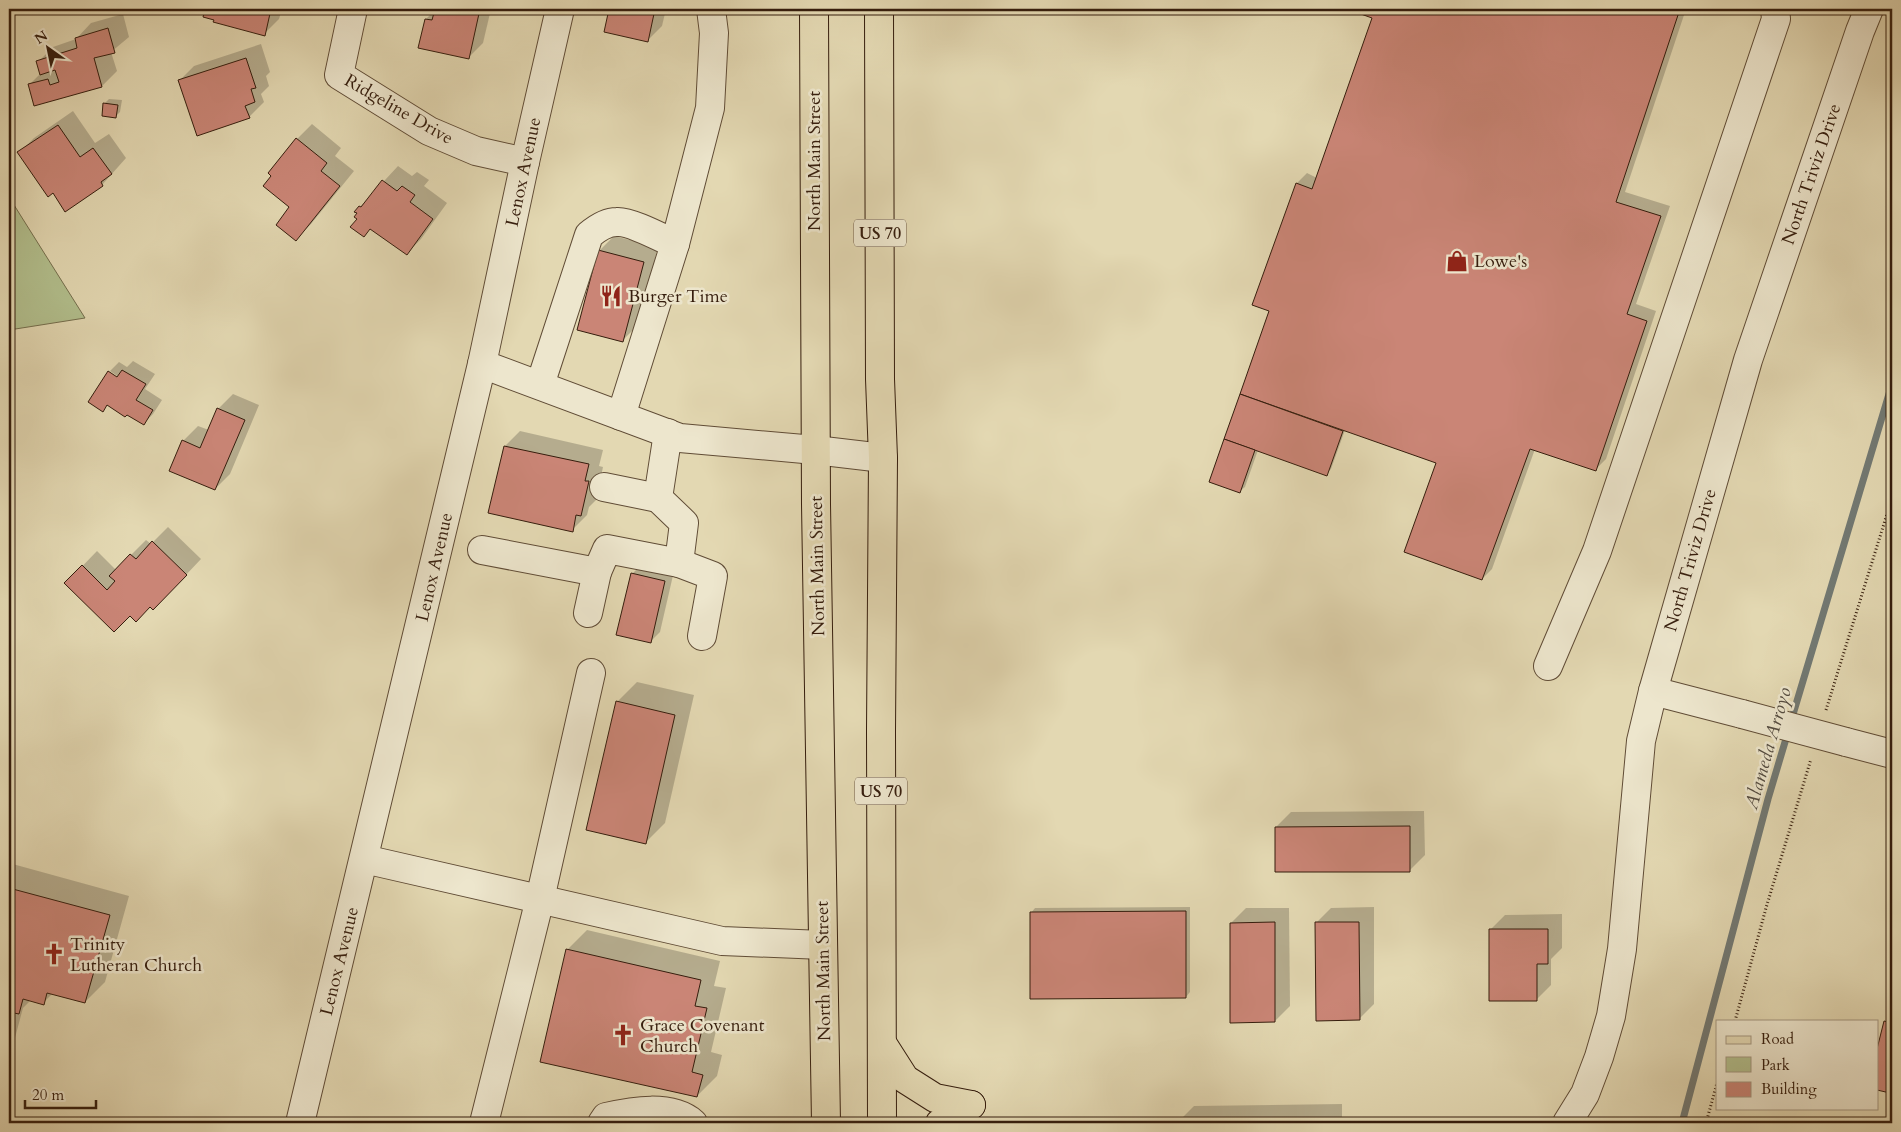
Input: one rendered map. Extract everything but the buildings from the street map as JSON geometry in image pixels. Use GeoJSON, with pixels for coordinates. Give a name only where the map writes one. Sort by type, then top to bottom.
{"type":"FeatureCollection","features":[{"type":"Feature","properties":{"kind":"main road","name":"North Main Street"},"geometry":{"type":"LineString","coordinates":[[814,9],[815,450],[824,1118]]}},
{"type":"Feature","properties":{"kind":"main road","name":"US 70"},"geometry":{"type":"LineString","coordinates":[[879,9],[880,379],[883,458],[881,722],[882,1123]]}},
{"type":"Feature","properties":{"kind":"main road"},"geometry":{"type":"LineString","coordinates":[[882,1043],[905,1079],[935,1098],[971,1106],[940,1123]]}},
{"type":"Feature","properties":{"kind":"street","name":"Ridgeline Drive"},"geometry":{"type":"LineString","coordinates":[[354,9],[339,75],[429,131],[476,150],[525,162]]}},
{"type":"Feature","properties":{"kind":"street","name":"Lenox Avenue"},"geometry":{"type":"LineString","coordinates":[[300,1123],[482,364],[560,9]]}},
{"type":"Feature","properties":{"kind":"street"},"geometry":{"type":"LineString","coordinates":[[621,416],[675,244],[710,108],[714,33],[711,9]]}},
{"type":"Feature","properties":{"kind":"street"},"geometry":{"type":"LineString","coordinates":[[1548,666],[1597,551],[1776,19],[1776,9]]}},
{"type":"Feature","properties":{"kind":"street","name":"North Triviz Drive"},"geometry":{"type":"LineString","coordinates":[[1567,1123],[1585,1094],[1599,1057],[1611,1016],[1622,949],[1641,741],[1675,608],[1748,360],[1856,40],[1869,9]]}},
{"type":"Feature","properties":{"kind":"street"},"geometry":{"type":"LineString","coordinates":[[540,385],[589,235],[598,228],[618,222],[644,230],[675,244]]}},
{"type":"Feature","properties":{"kind":"street"},"geometry":{"type":"LineString","coordinates":[[482,364],[680,438],[883,458]]}},
{"type":"Feature","properties":{"kind":"street"},"geometry":{"type":"LineString","coordinates":[[658,498],[668,433]]}},
{"type":"Feature","properties":{"kind":"street"},"geometry":{"type":"LineString","coordinates":[[604,486],[658,498],[684,523],[679,563]]}},
{"type":"Feature","properties":{"kind":"street"},"geometry":{"type":"LineString","coordinates":[[588,613],[598,572],[607,548],[679,563],[713,576],[702,636]]}},
{"type":"Feature","properties":{"kind":"street"},"geometry":{"type":"LineString","coordinates":[[482,550],[598,572]]}},
{"type":"Feature","properties":{"kind":"street"},"geometry":{"type":"LineString","coordinates":[[484,1123],[540,899],[591,673]]}},
{"type":"Feature","properties":{"kind":"street"},"geometry":{"type":"LineString","coordinates":[[1653,691],[1892,754]]}},
{"type":"Feature","properties":{"kind":"street"},"geometry":{"type":"LineString","coordinates":[[364,859],[722,942],[823,945]]}},
{"type":"Feature","properties":{"kind":"street"},"geometry":{"type":"LineString","coordinates":[[602,1123],[606,1118],[625,1112],[668,1112],[685,1116],[693,1123]]}},
{"type":"Feature","properties":{"kind":"path"},"geometry":{"type":"LineString","coordinates":[[1706,1123],[1716,1087]]}},
{"type":"Feature","properties":{"kind":"green space"},"geometry":{"type":"Polygon","coordinates":[[[9,197],[85,318],[9,330],[9,197]]]}},
{"type":"Feature","properties":{"kind":"waterway","name":"Alameda Arroyo"},"geometry":{"type":"LineString","coordinates":[[1791,721],[1892,384]]}},
{"type":"Feature","properties":{"kind":"waterway","name":"Alameda Arroyo"},"geometry":{"type":"LineString","coordinates":[[1682,1123],[1768,799],[1788,732]]}},
{"type":"Feature","properties":{"kind":"place","name":"Lowe's"},"geometry":{"type":"Point","coordinates":[1457,261]}},
{"type":"Feature","properties":{"kind":"place","name":"Burger Time"},"geometry":{"type":"Point","coordinates":[611,296]}},
{"type":"Feature","properties":{"kind":"place","name":"Trinity Lutheran Church"},"geometry":{"type":"Point","coordinates":[54,954]}},
{"type":"Feature","properties":{"kind":"place","name":"Grace Covenant Church"},"geometry":{"type":"Point","coordinates":[623,1035]}}]}
